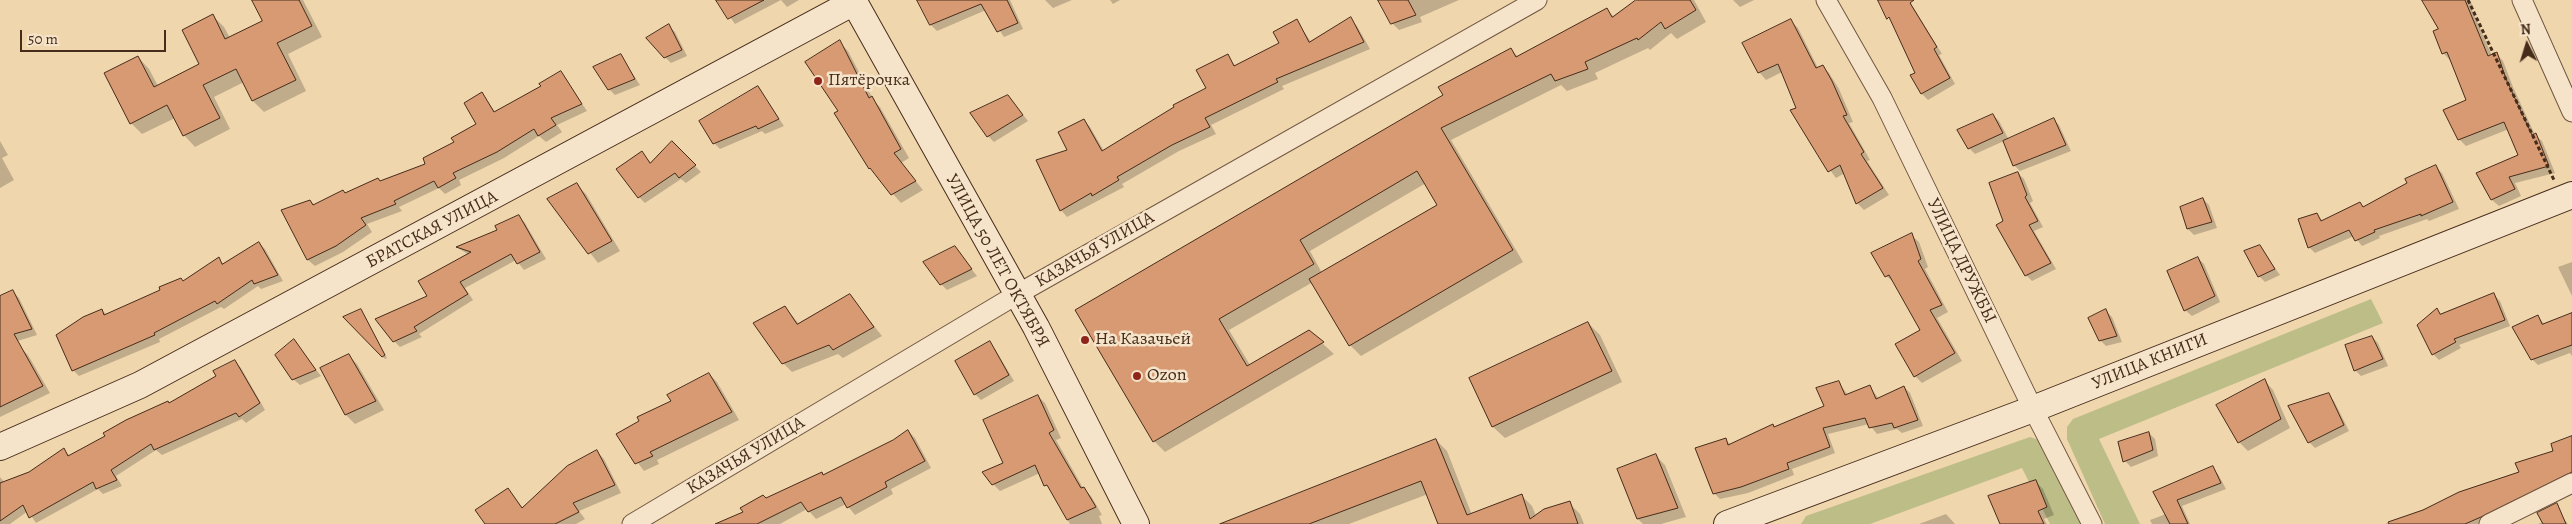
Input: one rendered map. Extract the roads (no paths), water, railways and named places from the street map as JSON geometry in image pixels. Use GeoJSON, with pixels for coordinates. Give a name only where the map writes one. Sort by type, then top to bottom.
{"type":"FeatureCollection","features":[{"type":"Feature","properties":{"kind":"street","name":"УЛИЦА 50 ЛЕТ ОКТЯБРЯ"},"geometry":{"type":"LineString","coordinates":[[855,0],[1016,295],[1036,327],[1136,524]]}},
{"type":"Feature","properties":{"kind":"street","name":"БРАТСКАЯ УЛИЦА"},"geometry":{"type":"LineString","coordinates":[[0,447],[140,385],[855,0]]}},
{"type":"Feature","properties":{"kind":"street","name":"КАЗАЧЬЯ УЛИЦА"},"geometry":{"type":"LineString","coordinates":[[632,524],[1016,295],[1537,0]]}},
{"type":"Feature","properties":{"kind":"street","name":"УЛИЦА ДРУЖБЫ"},"geometry":{"type":"LineString","coordinates":[[1826,0],[1882,98],[2033,409],[2092,524]]}},
{"type":"Feature","properties":{"kind":"street"},"geometry":{"type":"LineString","coordinates":[[2522,0],[2572,112]]}},
{"type":"Feature","properties":{"kind":"street","name":"УЛИЦА КНИГИ"},"geometry":{"type":"LineString","coordinates":[[1727,524],[2033,409],[2564,190]]}},
{"type":"Feature","properties":{"kind":"street"},"geometry":{"type":"LineString","coordinates":[[2489,524],[2572,483]]}},
{"type":"Feature","properties":{"kind":"place","name":"Пятёрочка"},"geometry":{"type":"Point","coordinates":[818,81]}},
{"type":"Feature","properties":{"kind":"place","name":"На Казачьей"},"geometry":{"type":"Point","coordinates":[1085,340]}},
{"type":"Feature","properties":{"kind":"place","name":"Ozon"},"geometry":{"type":"Point","coordinates":[1137,376]}}]}
